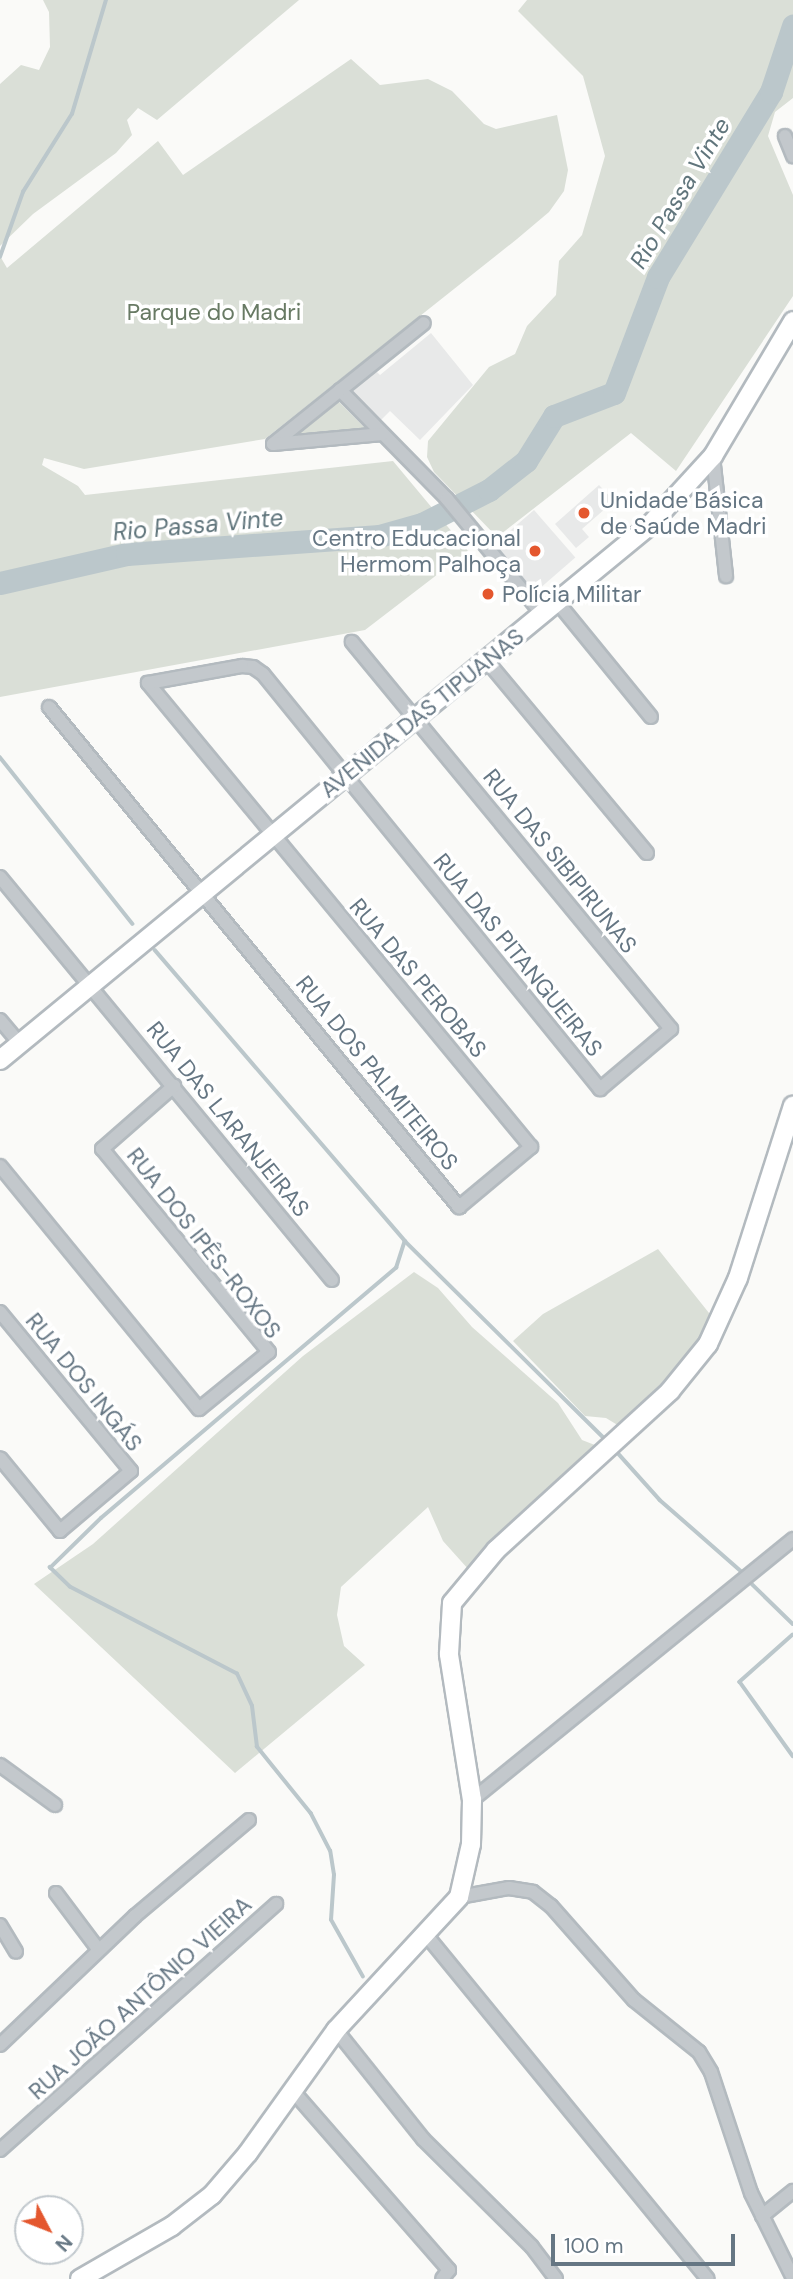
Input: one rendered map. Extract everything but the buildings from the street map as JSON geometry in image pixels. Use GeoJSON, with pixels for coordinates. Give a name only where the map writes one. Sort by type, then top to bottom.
{"type":"FeatureCollection","features":[{"type":"Feature","properties":{"kind":"main road","name":"AVENIDA DAS TIPUANAS"},"geometry":{"type":"LineString","coordinates":[[0,1060],[649,526],[713,456],[793,321]]}},
{"type":"Feature","properties":{"kind":"main road"},"geometry":{"type":"LineString","coordinates":[[80,2279],[172,2227],[212,2195],[336,2029],[427,1936],[459,1898],[471,1844],[472,1800],[449,1654],[452,1603],[496,1550],[670,1391],[708,1344],[738,1278],[786,1146],[793,1106]]}},
{"type":"Feature","properties":{"kind":"street"},"geometry":{"type":"LineString","coordinates":[[785,136],[793,156]]}},
{"type":"Feature","properties":{"kind":"street"},"geometry":{"type":"LineString","coordinates":[[383,434],[273,444],[424,323]]}},
{"type":"Feature","properties":{"kind":"street"},"geometry":{"type":"LineString","coordinates":[[340,390],[447,499],[543,615]]}},
{"type":"Feature","properties":{"kind":"street"},"geometry":{"type":"LineString","coordinates":[[713,456],[726,576]]}},
{"type":"Feature","properties":{"kind":"street"},"geometry":{"type":"LineString","coordinates":[[558,603],[651,718]]}},
{"type":"Feature","properties":{"kind":"street","name":"RUA DAS SIBIPIRUNAS"},"geometry":{"type":"LineString","coordinates":[[352,642],[671,1029]]}},
{"type":"Feature","properties":{"kind":"street"},"geometry":{"type":"LineString","coordinates":[[487,662],[647,853]]}},
{"type":"Feature","properties":{"kind":"street","name":"RUA DAS PEROBAS"},"geometry":{"type":"LineString","coordinates":[[345,776],[253,667],[148,683],[531,1147]]}},
{"type":"Feature","properties":{"kind":"street"},"geometry":{"type":"LineString","coordinates":[[49,707],[203,894]]}},
{"type":"Feature","properties":{"kind":"street","name":"RUA DAS PITANGUEIRAS"},"geometry":{"type":"LineString","coordinates":[[345,776],[600,1089],[671,1029]]}},
{"type":"Feature","properties":{"kind":"street","name":"RUA DAS LARANJEIRAS"},"geometry":{"type":"LineString","coordinates":[[0,877],[332,1280]]}},
{"type":"Feature","properties":{"kind":"street","name":"RUA DOS PALMITEIROS"},"geometry":{"type":"LineString","coordinates":[[203,894],[460,1207],[531,1147]]}},
{"type":"Feature","properties":{"kind":"street"},"geometry":{"type":"LineString","coordinates":[[0,1020],[20,1044]]}},
{"type":"Feature","properties":{"kind":"street","name":"RUA DOS IPÊS-ROXOS"},"geometry":{"type":"LineString","coordinates":[[0,1166],[199,1409],[269,1352],[102,1149],[174,1086]]}},
{"type":"Feature","properties":{"kind":"street","name":"RUA DOS INGÁS"},"geometry":{"type":"LineString","coordinates":[[0,1312],[131,1471],[60,1531],[0,1458]]}},
{"type":"Feature","properties":{"kind":"street"},"geometry":{"type":"LineString","coordinates":[[472,1800],[793,1539]]}},
{"type":"Feature","properties":{"kind":"street"},"geometry":{"type":"LineString","coordinates":[[0,1765],[55,1805]]}},
{"type":"Feature","properties":{"kind":"street"},"geometry":{"type":"LineString","coordinates":[[0,2045],[98,1949],[249,1820]]}},
{"type":"Feature","properties":{"kind":"street"},"geometry":{"type":"LineString","coordinates":[[459,1898],[509,1888],[533,1892],[557,1912],[634,2000],[699,2052],[711,2072],[762,2216],[793,2278]]}},
{"type":"Feature","properties":{"kind":"street"},"geometry":{"type":"LineString","coordinates":[[56,1894],[98,1949]]}},
{"type":"Feature","properties":{"kind":"street","name":"RUA JOÃO ANTÔNIO VIEIRA"},"geometry":{"type":"LineString","coordinates":[[0,2150],[276,1904]]}},
{"type":"Feature","properties":{"kind":"street"},"geometry":{"type":"LineString","coordinates":[[0,1925],[16,1952]]}},
{"type":"Feature","properties":{"kind":"street"},"geometry":{"type":"LineString","coordinates":[[427,1936],[708,2279]]}},
{"type":"Feature","properties":{"kind":"street"},"geometry":{"type":"LineString","coordinates":[[336,2029],[423,2139],[532,2247],[556,2279]]}},
{"type":"Feature","properties":{"kind":"street"},"geometry":{"type":"LineString","coordinates":[[292,2090],[449,2270],[442,2279]]}},
{"type":"Feature","properties":{"kind":"street"},"geometry":{"type":"LineString","coordinates":[[762,2216],[793,2191]]}},
{"type":"Feature","properties":{"kind":"shaded area"},"geometry":{"type":"Polygon","coordinates":[[[431,333],[473,385],[420,440],[390,411],[379,422],[352,394],[352,388],[373,368],[380,375],[431,333]]]}},
{"type":"Feature","properties":{"kind":"shaded area","name":"Unidade Básica de Saúde Madri"},"geometry":{"type":"Polygon","coordinates":[[[599,485],[614,501],[582,529],[589,537],[576,548],[555,524],[599,485]]]}},
{"type":"Feature","properties":{"kind":"shaded area","name":"Centro Educacional Hermom Palhoça"},"geometry":{"type":"Polygon","coordinates":[[[534,510],[575,558],[535,592],[494,545],[534,510]]]}},
{"type":"Feature","properties":{"kind":"green space"},"geometry":{"type":"Polygon","coordinates":[[[43,0],[299,0],[157,120],[138,108],[127,120],[132,135],[116,153],[33,214],[0,246],[0,84],[21,65],[39,70],[50,47],[49,12],[43,0]]]}},
{"type":"Feature","properties":{"kind":"green space"},"geometry":{"type":"Polygon","coordinates":[[[527,0],[793,0],[793,98],[775,112],[768,136],[793,195],[793,296],[676,471],[631,433],[497,537],[434,472],[427,457],[428,441],[489,367],[515,354],[527,326],[556,295],[559,261],[582,235],[605,156],[583,76],[518,11],[527,0]]]}},
{"type":"Feature","properties":{"kind":"green space","name":"Parque do Madri"},"geometry":{"type":"Polygon","coordinates":[[[351,59],[380,85],[428,79],[452,91],[484,124],[496,129],[557,115],[568,170],[564,191],[549,212],[517,239],[265,439],[84,469],[44,458],[42,465],[78,486],[85,495],[393,461],[468,551],[365,630],[0,697],[0,256],[7,268],[158,141],[183,175],[351,59]]]}},
{"type":"Feature","properties":{"kind":"green space"},"geometry":{"type":"Polygon","coordinates":[[[335,398],[365,428],[294,437],[293,434],[335,398]]]}},
{"type":"Feature","properties":{"kind":"green space"},"geometry":{"type":"Polygon","coordinates":[[[658,1249],[713,1318],[692,1358],[624,1429],[606,1418],[585,1416],[513,1341],[543,1314],[658,1249]]]}},
{"type":"Feature","properties":{"kind":"green space"},"geometry":{"type":"Polygon","coordinates":[[[414,1272],[438,1288],[472,1327],[558,1403],[582,1440],[600,1447],[469,1570],[443,1541],[428,1507],[341,1587],[337,1615],[344,1646],[365,1665],[235,1773],[34,1584],[93,1544],[303,1356],[414,1272]]]}},
{"type":"Feature","properties":{"kind":"waterway"},"geometry":{"type":"LineString","coordinates":[[0,257],[23,192],[72,114],[106,0]]}},
{"type":"Feature","properties":{"kind":"waterway","name":"Rio Passa Vinte"},"geometry":{"type":"LineString","coordinates":[[0,583],[127,554],[379,536],[422,524],[489,490],[526,461],[554,416],[614,393],[658,277],[771,92],[793,26]]}},
{"type":"Feature","properties":{"kind":"waterway"},"geometry":{"type":"LineString","coordinates":[[0,757],[133,924]]}},
{"type":"Feature","properties":{"kind":"waterway"},"geometry":{"type":"LineString","coordinates":[[155,950],[405,1241],[603,1437]]}},
{"type":"Feature","properties":{"kind":"waterway"},"geometry":{"type":"LineString","coordinates":[[363,1977],[331,1920],[334,1875],[330,1851],[311,1814],[257,1747],[252,1706],[237,1674],[70,1587],[50,1568],[101,1518],[396,1268],[405,1241]]}},
{"type":"Feature","properties":{"kind":"waterway"},"geometry":{"type":"LineString","coordinates":[[617,1452],[660,1500],[741,1571]]}},
{"type":"Feature","properties":{"kind":"waterway"},"geometry":{"type":"LineString","coordinates":[[752,1584],[793,1624]]}},
{"type":"Feature","properties":{"kind":"waterway"},"geometry":{"type":"LineString","coordinates":[[793,1635],[740,1682],[793,1756]]}},
{"type":"Feature","properties":{"kind":"place","name":"Unidade Básica de Saúde Madri"},"geometry":{"type":"Point","coordinates":[584,513]}},
{"type":"Feature","properties":{"kind":"place","name":"Centro Educacional Hermom Palhoça"},"geometry":{"type":"Point","coordinates":[535,551]}},
{"type":"Feature","properties":{"kind":"place","name":"Polícia Militar"},"geometry":{"type":"Point","coordinates":[488,594]}}]}
